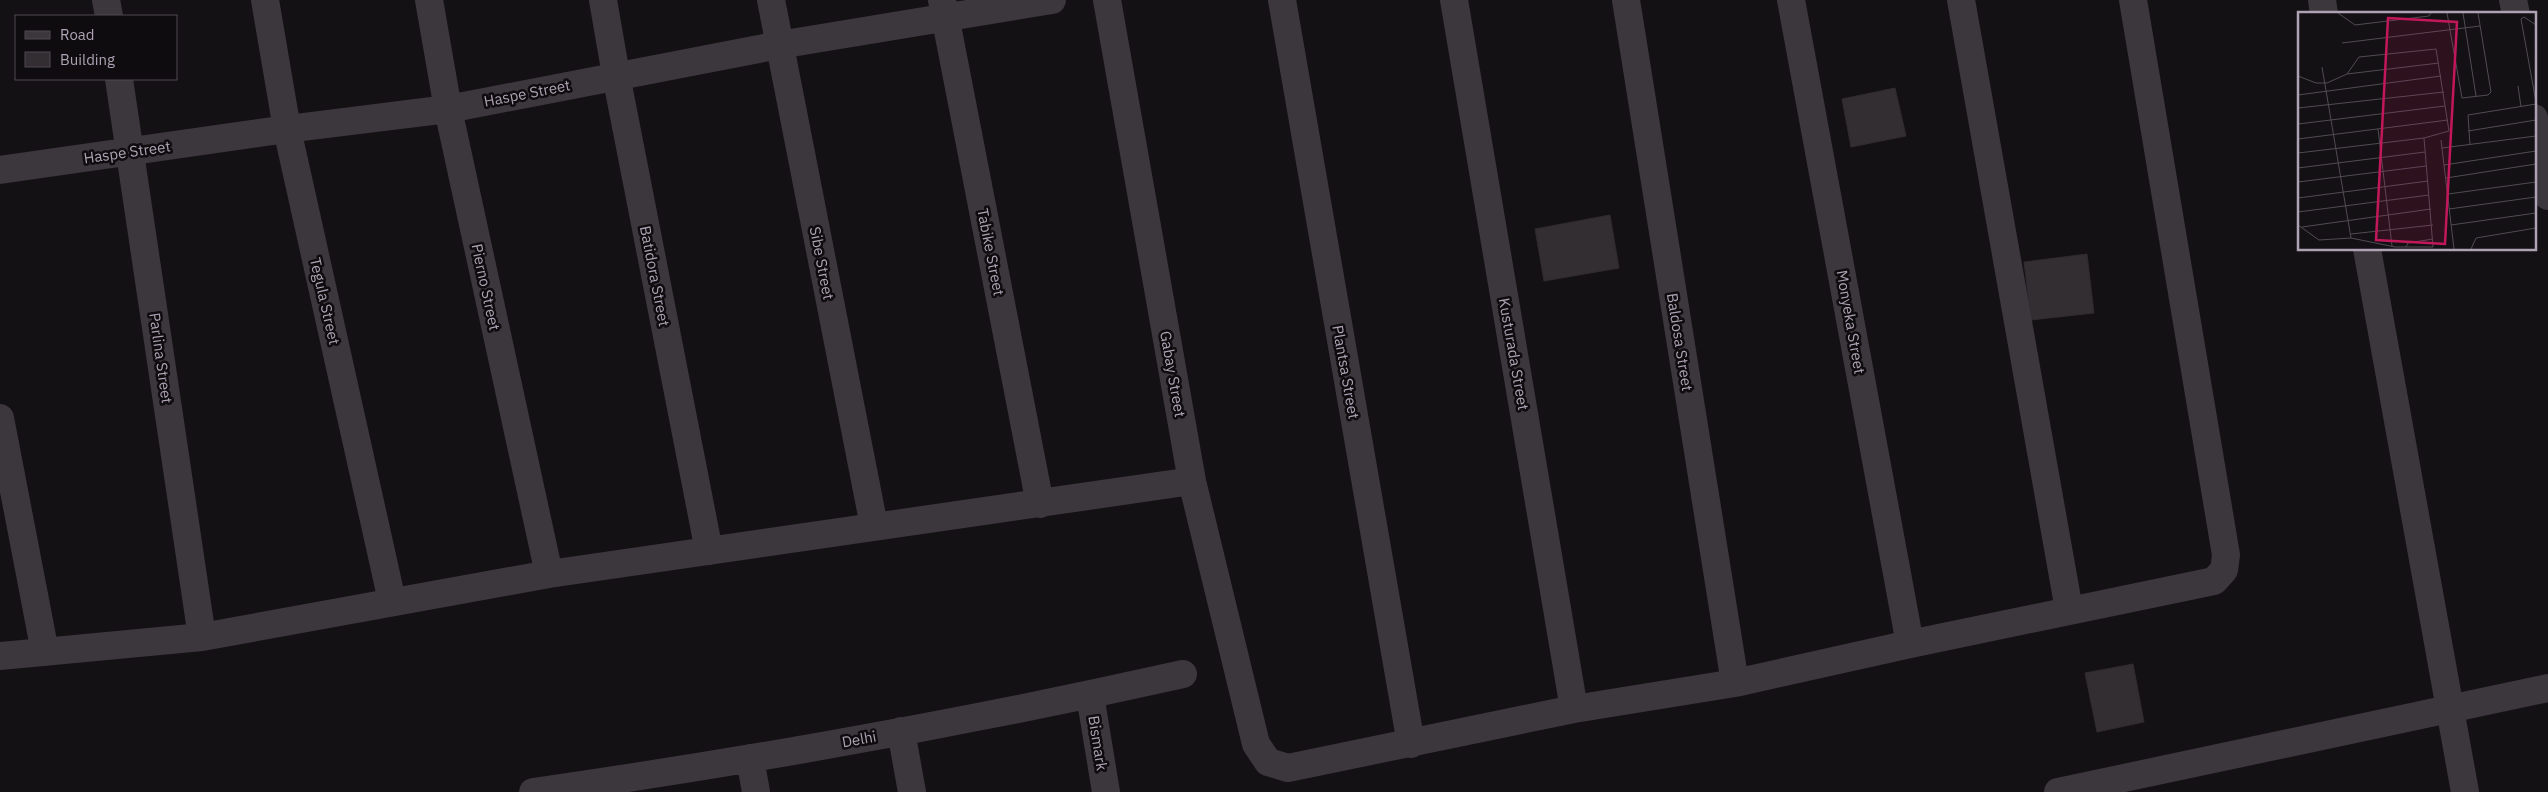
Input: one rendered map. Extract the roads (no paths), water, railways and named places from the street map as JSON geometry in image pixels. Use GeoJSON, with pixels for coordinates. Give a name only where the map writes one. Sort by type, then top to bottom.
{"type":"FeatureCollection","features":[{"type":"Feature","properties":{"kind":"street"},"geometry":{"type":"LineString","coordinates":[[106,0],[108,15]]}},
{"type":"Feature","properties":{"kind":"street","name":"Tegula Street"},"geometry":{"type":"LineString","coordinates":[[265,0],[286,129],[392,601]]}},
{"type":"Feature","properties":{"kind":"street","name":"Pierno Street"},"geometry":{"type":"LineString","coordinates":[[429,0],[448,110],[549,574]]}},
{"type":"Feature","properties":{"kind":"street","name":"Batidora Street"},"geometry":{"type":"LineString","coordinates":[[603,0],[709,551]]}},
{"type":"Feature","properties":{"kind":"street","name":"Sibe Street"},"geometry":{"type":"LineString","coordinates":[[771,0],[874,526]]}},
{"type":"Feature","properties":{"kind":"street","name":"Haspe Street"},"geometry":{"type":"LineString","coordinates":[[0,170],[286,129],[448,110],[616,75],[779,45],[943,8],[1052,0]]}},
{"type":"Feature","properties":{"kind":"street","name":"Gabay Street"},"geometry":{"type":"LineString","coordinates":[[1107,0],[1192,481],[1256,744],[1268,762],[1288,768],[1411,744]]}},
{"type":"Feature","properties":{"kind":"street","name":"Plantsa Street"},"geometry":{"type":"LineString","coordinates":[[1282,0],[1411,744]]}},
{"type":"Feature","properties":{"kind":"street","name":"Kusturada Street"},"geometry":{"type":"LineString","coordinates":[[1454,0],[1574,709]]}},
{"type":"Feature","properties":{"kind":"street","name":"Baldosa Street"},"geometry":{"type":"LineString","coordinates":[[1626,0],[1735,683]]}},
{"type":"Feature","properties":{"kind":"street","name":"Monyeka Street"},"geometry":{"type":"LineString","coordinates":[[1791,0],[1910,644]]}},
{"type":"Feature","properties":{"kind":"street"},"geometry":{"type":"LineString","coordinates":[[1961,0],[2069,610]]}},
{"type":"Feature","properties":{"kind":"street"},"geometry":{"type":"LineString","coordinates":[[1411,744],[1574,709],[1735,683],[2069,610],[2214,581],[2224,570],[2226,555],[2133,0]]}},
{"type":"Feature","properties":{"kind":"street","name":"Tabike Street"},"geometry":{"type":"LineString","coordinates":[[943,8],[1040,504]]}},
{"type":"Feature","properties":{"kind":"street","name":"Parlina Street"},"geometry":{"type":"LineString","coordinates":[[119,80],[202,637]]}},
{"type":"Feature","properties":{"kind":"street"},"geometry":{"type":"LineString","coordinates":[[2536,129],[2548,196]]}},
{"type":"Feature","properties":{"kind":"street"},"geometry":{"type":"LineString","coordinates":[[2367,250],[2466,792]]}},
{"type":"Feature","properties":{"kind":"street"},"geometry":{"type":"LineString","coordinates":[[0,418],[45,652]]}},
{"type":"Feature","properties":{"kind":"street"},"geometry":{"type":"LineString","coordinates":[[0,656],[202,637],[549,574],[1192,481]]}},
{"type":"Feature","properties":{"kind":"street","name":"Delhi"},"geometry":{"type":"LineString","coordinates":[[533,792],[572,789],[901,731],[1090,695],[1183,674]]}},
{"type":"Feature","properties":{"kind":"street"},"geometry":{"type":"LineString","coordinates":[[2058,792],[2548,688]]}},
{"type":"Feature","properties":{"kind":"street","name":"Bismark"},"geometry":{"type":"LineString","coordinates":[[1090,695],[1106,792]]}},
{"type":"Feature","properties":{"kind":"street"},"geometry":{"type":"LineString","coordinates":[[901,731],[912,792]]}},
{"type":"Feature","properties":{"kind":"street"},"geometry":{"type":"LineString","coordinates":[[750,758],[756,792]]}}]}
